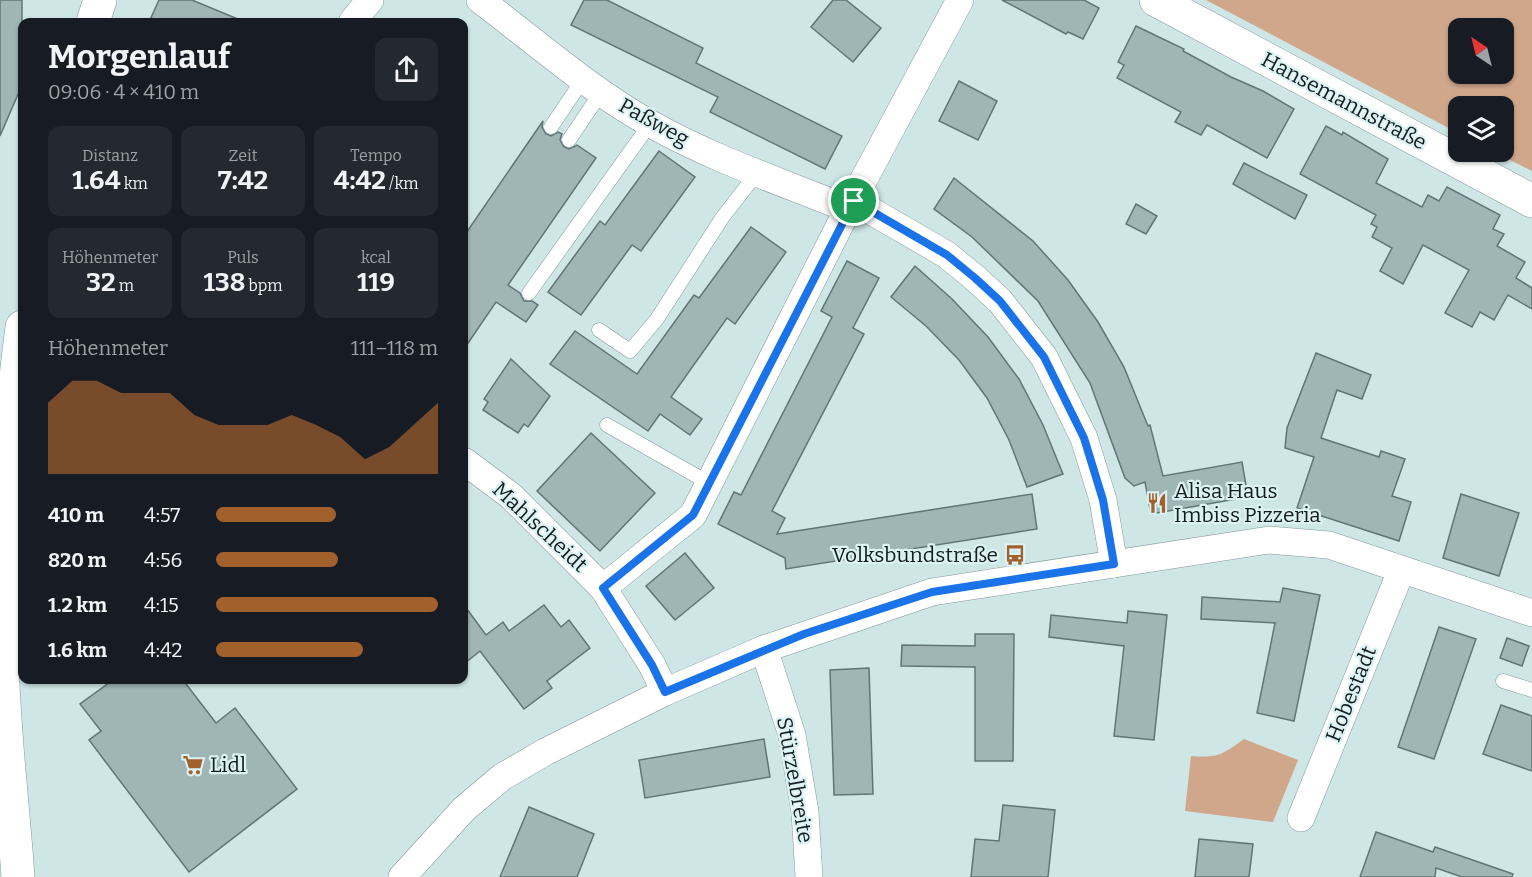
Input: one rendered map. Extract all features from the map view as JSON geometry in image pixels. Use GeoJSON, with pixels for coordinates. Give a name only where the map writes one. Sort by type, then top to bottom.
{"type":"FeatureCollection","features":[{"type":"Feature","properties":{"kind":"main road"},"geometry":{"type":"LineString","coordinates":[[94,18],[100,0]]}},
{"type":"Feature","properties":{"kind":"main road","name":"Hansemannstraße"},"geometry":{"type":"LineString","coordinates":[[1156,0],[1532,201]]}},
{"type":"Feature","properties":{"kind":"main road"},"geometry":{"type":"LineString","coordinates":[[18,358],[11,412],[1,595],[2,656],[18,877]]}},
{"type":"Feature","properties":{"kind":"street"},"geometry":{"type":"LineString","coordinates":[[355,18],[370,0]]}},
{"type":"Feature","properties":{"kind":"street","name":"Paßweg"},"geometry":{"type":"LineString","coordinates":[[480,0],[593,85],[650,124],[757,173],[851,205]]}},
{"type":"Feature","properties":{"kind":"street"},"geometry":{"type":"LineString","coordinates":[[603,588],[693,515],[851,205],[960,0]]}},
{"type":"Feature","properties":{"kind":"street"},"geometry":{"type":"LineString","coordinates":[[851,205],[947,255],[1000,301],[1044,357],[1084,438],[1103,500],[1114,564]]}},
{"type":"Feature","properties":{"kind":"street","name":"Mahlscheidt"},"geometry":{"type":"LineString","coordinates":[[468,464],[511,496],[603,588],[652,665],[665,692]]}},
{"type":"Feature","properties":{"kind":"street"},"geometry":{"type":"LineString","coordinates":[[402,877],[464,809],[502,777],[544,752],[665,692],[764,649],[932,592],[1269,540],[1329,545],[1532,614]]}},
{"type":"Feature","properties":{"kind":"street","name":"Hobestadt"},"geometry":{"type":"LineString","coordinates":[[1301,818],[1401,571]]}},
{"type":"Feature","properties":{"kind":"street","name":"Stürzelbreite"},"geometry":{"type":"LineString","coordinates":[[764,649],[792,735],[805,812],[809,877]]}},
{"type":"Feature","properties":{"kind":"lane"},"geometry":{"type":"LineString","coordinates":[[551,127],[593,85]]}},
{"type":"Feature","properties":{"kind":"lane"},"geometry":{"type":"LineString","coordinates":[[569,140],[593,85]]}},
{"type":"Feature","properties":{"kind":"lane"},"geometry":{"type":"LineString","coordinates":[[529,293],[650,124]]}},
{"type":"Feature","properties":{"kind":"lane"},"geometry":{"type":"LineString","coordinates":[[599,330],[630,351],[657,320],[722,218],[757,173]]}},
{"type":"Feature","properties":{"kind":"lane"},"geometry":{"type":"LineString","coordinates":[[608,425],[709,483]]}},
{"type":"Feature","properties":{"kind":"lane"},"geometry":{"type":"LineString","coordinates":[[1503,681],[1532,690]]}},
{"type":"Feature","properties":{"kind":"shaded area"},"geometry":{"type":"Polygon","coordinates":[[[1206,0],[1532,0],[1532,171],[1514,162],[1514,96],[1448,96],[1448,128],[1206,0]]]}},
{"type":"Feature","properties":{"kind":"shaded area"},"geometry":{"type":"Polygon","coordinates":[[[1244,739],[1298,760],[1273,822],[1185,811],[1191,756],[1219,754],[1244,739]]]}},
{"type":"Feature","properties":{"kind":"building"},"geometry":{"type":"Polygon","coordinates":[[[0,0],[22,0],[22,18],[18,18],[18,94],[0,136],[0,0]]]}},
{"type":"Feature","properties":{"kind":"building"},"geometry":{"type":"Polygon","coordinates":[[[159,0],[192,0],[235,18],[151,18],[159,0]]]}},
{"type":"Feature","properties":{"kind":"building"},"geometry":{"type":"Polygon","coordinates":[[[584,0],[607,0],[703,48],[696,63],[842,136],[825,169],[710,112],[718,97],[571,25],[584,0]]]}},
{"type":"Feature","properties":{"kind":"building"},"geometry":{"type":"Polygon","coordinates":[[[833,0],[846,0],[881,28],[853,62],[811,27],[833,0]]]}},
{"type":"Feature","properties":{"kind":"building"},"geometry":{"type":"Polygon","coordinates":[[[1002,0],[1084,0],[1099,8],[1083,39],[1068,32],[1066,34],[1002,0]]]}},
{"type":"Feature","properties":{"kind":"building"},"geometry":{"type":"Polygon","coordinates":[[[1136,26],[1184,49],[1183,51],[1294,109],[1267,158],[1207,125],[1201,135],[1175,122],[1181,112],[1117,78],[1124,65],[1118,62],[1136,26]]]}},
{"type":"Feature","properties":{"kind":"building"},"geometry":{"type":"Polygon","coordinates":[[[959,81],[997,101],[978,140],[939,121],[959,81]]]}},
{"type":"Feature","properties":{"kind":"building"},"geometry":{"type":"Polygon","coordinates":[[[543,121],[542,127],[546,134],[551,136],[558,132],[562,134],[560,140],[564,147],[569,149],[577,145],[596,158],[508,285],[520,293],[524,301],[532,301],[538,305],[526,322],[496,302],[468,343],[468,230],[543,121]]]}},
{"type":"Feature","properties":{"kind":"building"},"geometry":{"type":"Polygon","coordinates":[[[1326,126],[1342,135],[1343,132],[1388,159],[1376,183],[1422,207],[1428,195],[1439,201],[1447,187],[1500,215],[1493,229],[1504,234],[1497,246],[1525,262],[1516,278],[1532,288],[1532,309],[1508,295],[1494,320],[1480,312],[1472,327],[1445,313],[1469,270],[1423,245],[1403,284],[1380,271],[1392,248],[1372,237],[1377,227],[1371,224],[1376,215],[1300,174],[1326,126]]]}},
{"type":"Feature","properties":{"kind":"building"},"geometry":{"type":"Polygon","coordinates":[[[659,151],[695,177],[641,251],[632,245],[581,315],[548,292],[600,221],[605,225],[659,151]]]}},
{"type":"Feature","properties":{"kind":"building"},"geometry":{"type":"Polygon","coordinates":[[[1244,163],[1307,195],[1295,219],[1233,184],[1244,163]]]}},
{"type":"Feature","properties":{"kind":"building"},"geometry":{"type":"Polygon","coordinates":[[[954,178],[1033,241],[1068,280],[1098,322],[1124,367],[1148,426],[1150,425],[1163,476],[1242,462],[1248,497],[1151,514],[1145,482],[1134,486],[1125,478],[1090,383],[1038,301],[972,237],[934,209],[954,178]]]}},
{"type":"Feature","properties":{"kind":"building"},"geometry":{"type":"Polygon","coordinates":[[[1136,204],[1157,216],[1146,234],[1126,224],[1136,204]]]}},
{"type":"Feature","properties":{"kind":"building"},"geometry":{"type":"Polygon","coordinates":[[[751,227],[786,252],[735,324],[727,318],[671,397],[702,419],[690,435],[660,414],[648,431],[550,364],[575,331],[637,374],[694,295],[699,298],[751,227]]]}},
{"type":"Feature","properties":{"kind":"building"},"geometry":{"type":"Polygon","coordinates":[[[847,261],[879,278],[853,328],[864,334],[772,511],[785,518],[777,534],[1032,494],[1037,529],[786,569],[785,558],[718,524],[734,492],[741,495],[832,317],[821,311],[847,261]]]}},
{"type":"Feature","properties":{"kind":"building"},"geometry":{"type":"Polygon","coordinates":[[[915,266],[952,299],[988,337],[1019,379],[1043,425],[1063,474],[1027,487],[1009,440],[987,398],[959,360],[926,326],[891,297],[915,266]]]}},
{"type":"Feature","properties":{"kind":"building"},"geometry":{"type":"Polygon","coordinates":[[[1316,353],[1371,375],[1362,399],[1337,390],[1321,438],[1379,457],[1381,451],[1405,459],[1392,496],[1411,502],[1399,541],[1297,508],[1314,457],[1285,448],[1287,428],[1316,353]]]}},
{"type":"Feature","properties":{"kind":"building"},"geometry":{"type":"Polygon","coordinates":[[[511,359],[550,396],[528,427],[524,424],[518,433],[483,410],[488,402],[484,399],[511,359]]]}},
{"type":"Feature","properties":{"kind":"building"},"geometry":{"type":"Polygon","coordinates":[[[591,433],[655,493],[600,551],[537,491],[591,433]]]}},
{"type":"Feature","properties":{"kind":"building"},"geometry":{"type":"Polygon","coordinates":[[[1461,494],[1519,513],[1499,576],[1443,558],[1461,494]]]}},
{"type":"Feature","properties":{"kind":"building"},"geometry":{"type":"Polygon","coordinates":[[[685,553],[714,588],[675,620],[646,586],[685,553]]]}},
{"type":"Feature","properties":{"kind":"building"},"geometry":{"type":"Polygon","coordinates":[[[1283,588],[1320,595],[1294,721],[1257,713],[1275,623],[1201,619],[1202,597],[1280,602],[1283,588]]]}},
{"type":"Feature","properties":{"kind":"building"},"geometry":{"type":"Polygon","coordinates":[[[544,605],[561,627],[569,620],[590,648],[547,681],[552,688],[524,709],[480,651],[468,661],[468,610],[486,635],[503,622],[509,631],[544,605]]]}},
{"type":"Feature","properties":{"kind":"building"},"geometry":{"type":"Polygon","coordinates":[[[1128,611],[1167,615],[1154,740],[1114,736],[1124,646],[1049,637],[1051,615],[1127,623],[1128,611]]]}},
{"type":"Feature","properties":{"kind":"building"},"geometry":{"type":"Polygon","coordinates":[[[1439,627],[1476,639],[1434,759],[1398,747],[1439,627]]]}},
{"type":"Feature","properties":{"kind":"building"},"geometry":{"type":"Polygon","coordinates":[[[975,634],[1014,634],[1013,761],[975,761],[975,667],[901,666],[902,645],[975,646],[975,634]]]}},
{"type":"Feature","properties":{"kind":"building"},"geometry":{"type":"Polygon","coordinates":[[[1507,638],[1529,646],[1522,666],[1500,658],[1507,638]]]}},
{"type":"Feature","properties":{"kind":"building"},"geometry":{"type":"Polygon","coordinates":[[[869,668],[873,794],[834,795],[830,670],[869,668]]]}},
{"type":"Feature","properties":{"kind":"building","name":"Lidl"},"geometry":{"type":"Polygon","coordinates":[[[108,684],[186,684],[216,723],[235,708],[297,789],[189,872],[89,740],[101,731],[80,704],[108,684]]]}},
{"type":"Feature","properties":{"kind":"building"},"geometry":{"type":"Polygon","coordinates":[[[1501,705],[1532,716],[1532,771],[1483,754],[1501,705]]]}},
{"type":"Feature","properties":{"kind":"building"},"geometry":{"type":"Polygon","coordinates":[[[764,739],[770,777],[645,798],[639,760],[764,739]]]}},
{"type":"Feature","properties":{"kind":"building"},"geometry":{"type":"Polygon","coordinates":[[[1003,805],[1055,810],[1048,877],[971,877],[975,839],[999,841],[1003,805]]]}},
{"type":"Feature","properties":{"kind":"building"},"geometry":{"type":"Polygon","coordinates":[[[529,807],[594,834],[577,877],[500,877],[529,807]]]}},
{"type":"Feature","properties":{"kind":"building"},"geometry":{"type":"Polygon","coordinates":[[[1376,832],[1433,852],[1435,847],[1513,874],[1512,877],[1462,877],[1436,868],[1435,877],[1360,877],[1376,832]]]}},
{"type":"Feature","properties":{"kind":"building"},"geometry":{"type":"Polygon","coordinates":[[[1199,839],[1253,844],[1249,877],[1195,877],[1199,839]]]}},
{"type":"Feature","properties":{"kind":"place","name":"Alisa Haus Imbiss Pizzeria"},"geometry":{"type":"Point","coordinates":[1157,503]}},
{"type":"Feature","properties":{"kind":"place","name":"Volksbundstraße"},"geometry":{"type":"Point","coordinates":[1015,555]}},
{"type":"Feature","properties":{"kind":"place","name":"Lidl"},"geometry":{"type":"Point","coordinates":[193,765]}},
{"type":"Feature","properties":{"kind":"route"},"geometry":{"type":"LineString","coordinates":[[854,201],[947,255],[1000,301],[1044,357],[1084,438],[1103,500],[1114,564],[932,592],[804,634],[665,692],[652,665],[603,588],[693,515],[854,201]]}}]}
